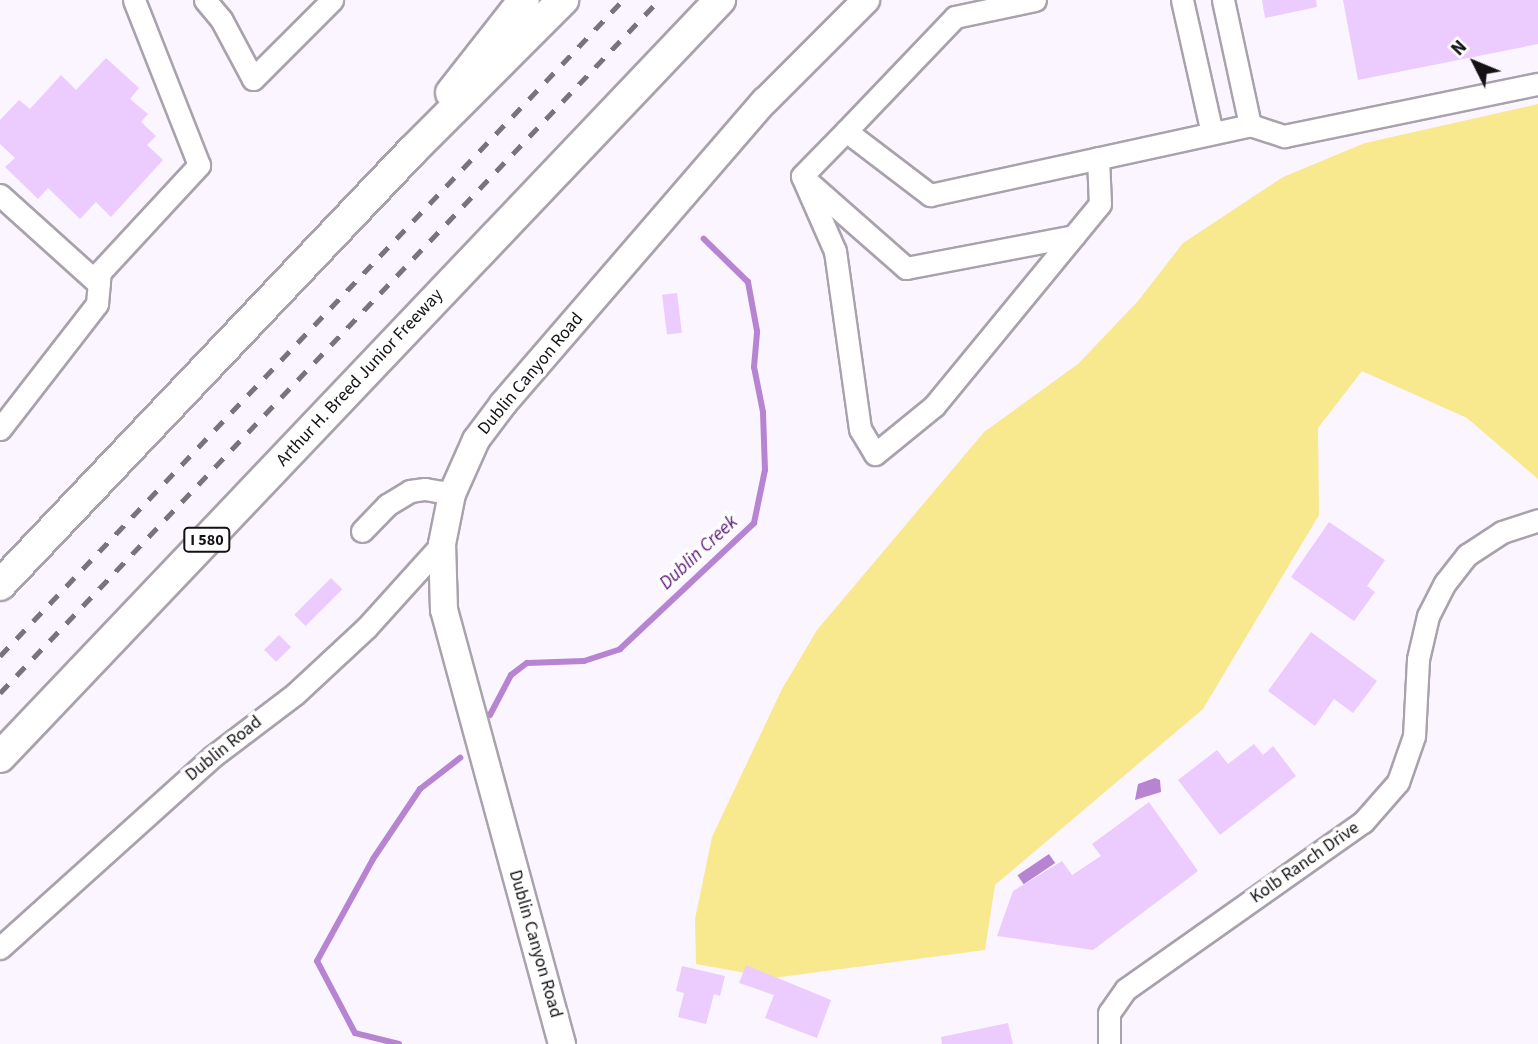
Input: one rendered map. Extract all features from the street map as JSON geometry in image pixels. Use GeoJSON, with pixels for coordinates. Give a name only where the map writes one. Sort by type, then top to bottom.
{"type":"FeatureCollection","features":[{"type":"Feature","properties":{"kind":"highway"},"geometry":{"type":"LineString","coordinates":[[412,151],[480,51],[524,0]]}},
{"type":"Feature","properties":{"kind":"highway"},"geometry":{"type":"LineString","coordinates":[[0,585],[412,151],[563,0]]}},
{"type":"Feature","properties":{"kind":"highway","name":"Arthur H. Breed Junior Freeway"},"geometry":{"type":"LineString","coordinates":[[0,757],[720,0]]}},
{"type":"Feature","properties":{"kind":"main road","name":"Dublin Canyon Road"},"geometry":{"type":"LineString","coordinates":[[562,1044],[452,649],[441,580],[442,544],[452,494],[476,440],[503,404],[765,101],[866,0]]}},
{"type":"Feature","properties":{"kind":"street"},"geometry":{"type":"LineString","coordinates":[[0,429],[97,304],[100,272],[199,165],[134,0]]}},
{"type":"Feature","properties":{"kind":"street"},"geometry":{"type":"LineString","coordinates":[[205,0],[221,19],[253,79],[332,0]]}},
{"type":"Feature","properties":{"kind":"street"},"geometry":{"type":"LineString","coordinates":[[802,176],[955,17],[1035,0]]}},
{"type":"Feature","properties":{"kind":"street"},"geometry":{"type":"LineString","coordinates":[[1182,0],[1212,133]]}},
{"type":"Feature","properties":{"kind":"street"},"geometry":{"type":"LineString","coordinates":[[1223,0],[1250,125]]}},
{"type":"Feature","properties":{"kind":"street"},"geometry":{"type":"LineString","coordinates":[[846,131],[930,195],[1250,125],[1284,136],[1538,84]]}},
{"type":"Feature","properties":{"kind":"street"},"geometry":{"type":"LineString","coordinates":[[802,176],[835,251],[860,429],[875,454],[934,406],[1100,204],[1098,158]]}},
{"type":"Feature","properties":{"kind":"street"},"geometry":{"type":"LineString","coordinates":[[802,176],[906,268],[1073,236]]}},
{"type":"Feature","properties":{"kind":"street"},"geometry":{"type":"LineString","coordinates":[[0,195],[99,284]]}},
{"type":"Feature","properties":{"kind":"street"},"geometry":{"type":"LineString","coordinates":[[362,531],[410,491],[425,489],[452,494]]}},
{"type":"Feature","properties":{"kind":"street","name":"Kolb Ranch Drive"},"geometry":{"type":"LineString","coordinates":[[1109,1044],[1109,1013],[1126,989],[1363,822],[1398,782],[1414,736],[1418,659],[1428,616],[1445,583],[1467,555],[1502,532],[1538,520]]}},
{"type":"Feature","properties":{"kind":"street","name":"Dublin Road"},"geometry":{"type":"LineString","coordinates":[[0,948],[212,757],[295,694],[367,627],[442,544]]}},
{"type":"Feature","properties":{"kind":"shaded area"},"geometry":{"type":"Polygon","coordinates":[[[1538,104],[1538,479],[1467,418],[1362,371],[1318,428],[1319,515],[1203,709],[995,885],[985,950],[773,978],[696,964],[695,919],[712,837],[782,689],[817,630],[984,432],[1078,364],[1138,301],[1183,243],[1283,177],[1365,143],[1538,104]]]}},
{"type":"Feature","properties":{"kind":"shaded area"},"geometry":{"type":"Polygon","coordinates":[[[1155,778],[1160,780],[1161,792],[1135,800],[1138,784],[1155,778]]]}},
{"type":"Feature","properties":{"kind":"shaded area"},"geometry":{"type":"Polygon","coordinates":[[[1049,854],[1055,863],[1024,884],[1017,875],[1049,854]]]}},
{"type":"Feature","properties":{"kind":"building"},"geometry":{"type":"Polygon","coordinates":[[[1262,0],[1316,0],[1317,7],[1265,18],[1262,0]]]}},
{"type":"Feature","properties":{"kind":"building"},"geometry":{"type":"Polygon","coordinates":[[[1343,0],[1538,0],[1538,44],[1358,80],[1343,0]]]}},
{"type":"Feature","properties":{"kind":"building"},"geometry":{"type":"Polygon","coordinates":[[[106,58],[139,88],[130,99],[148,114],[141,122],[156,136],[147,145],[163,160],[111,217],[96,202],[80,219],[48,188],[38,199],[5,167],[15,158],[0,144],[0,120],[19,100],[30,109],[61,75],[76,90],[106,58]]]}},
{"type":"Feature","properties":{"kind":"building"},"geometry":{"type":"Polygon","coordinates":[[[677,293],[682,333],[667,335],[662,295],[677,293]]]}},
{"type":"Feature","properties":{"kind":"building"},"geometry":{"type":"Polygon","coordinates":[[[1329,522],[1385,560],[1367,586],[1375,592],[1354,621],[1291,577],[1329,522]]]}},
{"type":"Feature","properties":{"kind":"building"},"geometry":{"type":"Polygon","coordinates":[[[331,578],[342,589],[306,626],[294,615],[331,578]]]}},
{"type":"Feature","properties":{"kind":"building"},"geometry":{"type":"Polygon","coordinates":[[[1311,632],[1377,681],[1353,713],[1334,699],[1315,726],[1268,691],[1311,632]]]}},
{"type":"Feature","properties":{"kind":"building"},"geometry":{"type":"Polygon","coordinates":[[[279,635],[291,647],[276,662],[264,650],[279,635]]]}},
{"type":"Feature","properties":{"kind":"building"},"geometry":{"type":"Polygon","coordinates":[[[1254,744],[1263,755],[1273,746],[1296,776],[1220,835],[1178,780],[1217,750],[1228,764],[1254,744]]]}},
{"type":"Feature","properties":{"kind":"building"},"geometry":{"type":"Polygon","coordinates":[[[1149,802],[1198,871],[1093,950],[997,936],[1013,891],[1062,861],[1072,875],[1101,856],[1092,844],[1149,802]]]}},
{"type":"Feature","properties":{"kind":"building"},"geometry":{"type":"Polygon","coordinates":[[[746,965],[831,1000],[817,1038],[765,1018],[774,995],[739,983],[746,965]]]}},
{"type":"Feature","properties":{"kind":"building"},"geometry":{"type":"Polygon","coordinates":[[[682,966],[725,976],[720,996],[714,994],[706,1024],[678,1017],[684,993],[676,991],[682,966]]]}},
{"type":"Feature","properties":{"kind":"building"},"geometry":{"type":"Polygon","coordinates":[[[1008,1023],[1013,1044],[942,1044],[941,1037],[1008,1023]]]}},
{"type":"Feature","properties":{"kind":"waterway","name":"Dublin Creek"},"geometry":{"type":"LineString","coordinates":[[490,715],[511,675],[527,663],[584,661],[620,649],[754,523],[765,470],[763,412],[754,367],[757,331],[748,282],[704,239]]}},
{"type":"Feature","properties":{"kind":"waterway","name":"Dublin Creek"},"geometry":{"type":"LineString","coordinates":[[399,1044],[355,1033],[317,961],[373,859],[420,789],[460,758]]}},
{"type":"Feature","properties":{"kind":"railway"},"geometry":{"type":"LineString","coordinates":[[0,656],[623,0]]}},
{"type":"Feature","properties":{"kind":"railway"},"geometry":{"type":"LineString","coordinates":[[0,693],[659,0]]}}]}
